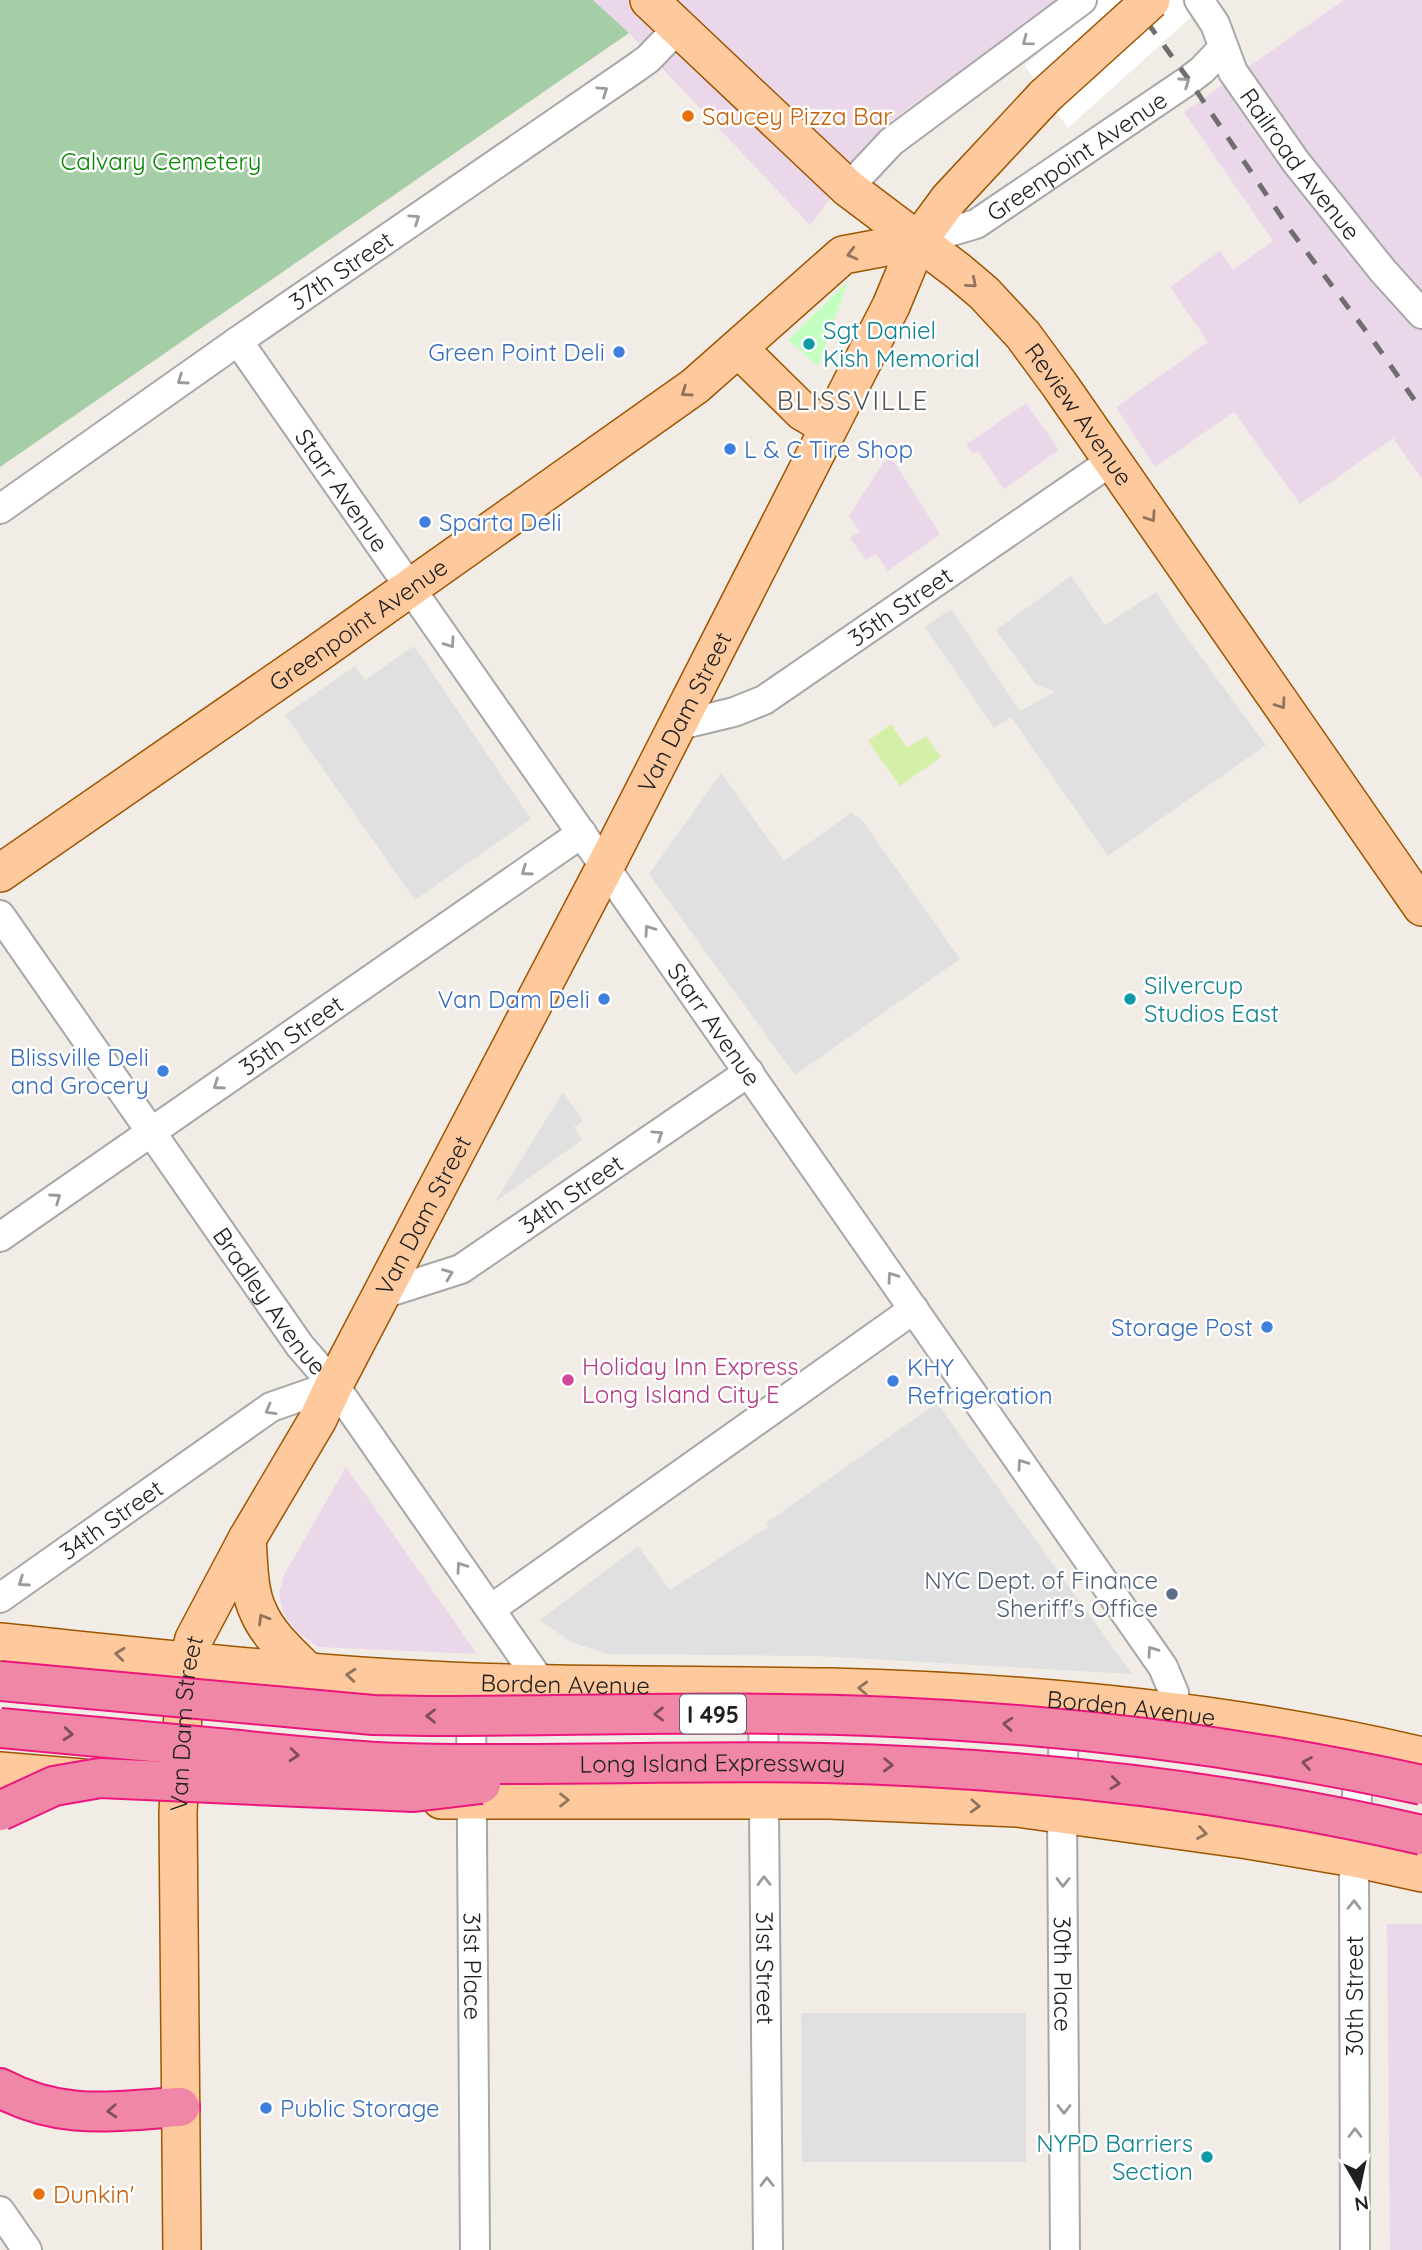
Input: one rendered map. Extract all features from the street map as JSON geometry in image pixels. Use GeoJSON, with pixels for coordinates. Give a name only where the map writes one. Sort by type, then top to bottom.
{"type":"FeatureCollection","features":[{"type":"Feature","properties":{"kind":"highway","name":"Long Island Expressway"},"geometry":{"type":"LineString","coordinates":[[0,1681],[373,1714],[428,1716],[772,1713],[962,1721],[1204,1746],[1422,1785]]}},
{"type":"Feature","properties":{"kind":"highway","name":"Long Island Expressway"},"geometry":{"type":"LineString","coordinates":[[0,1728],[397,1763],[673,1762],[879,1765],[1049,1775],[1259,1803],[1422,1835]]}},
{"type":"Feature","properties":{"kind":"highway"},"geometry":{"type":"LineString","coordinates":[[0,1811],[54,1786],[100,1778],[414,1792],[673,1762]]}},
{"type":"Feature","properties":{"kind":"highway"},"geometry":{"type":"LineString","coordinates":[[0,2088],[31,2102],[67,2111],[100,2112],[180,2107]]}},
{"type":"Feature","properties":{"kind":"main road","name":"Review Avenue"},"geometry":{"type":"LineString","coordinates":[[649,0],[848,188],[969,280],[1023,335],[1113,460],[1422,907]]}},
{"type":"Feature","properties":{"kind":"main road","name":"Greenpoint Avenue"},"geometry":{"type":"LineString","coordinates":[[0,873],[695,386],[843,255],[918,241],[949,199],[1045,96],[1151,0]]}},
{"type":"Feature","properties":{"kind":"main road","name":"Van Dam Street"},"geometry":{"type":"LineString","coordinates":[[182,2250],[179,1785],[184,1692],[194,1639],[247,1539],[318,1419],[605,867],[891,306],[918,241]]}},
{"type":"Feature","properties":{"kind":"main road"},"geometry":{"type":"LineString","coordinates":[[739,349],[803,412],[829,427]]}},
{"type":"Feature","properties":{"kind":"main road"},"geometry":{"type":"LineString","coordinates":[[247,1539],[257,1610],[282,1646],[307,1671]]}},
{"type":"Feature","properties":{"kind":"main road","name":"Borden Avenue"},"geometry":{"type":"LineString","coordinates":[[0,1642],[188,1661],[471,1682],[890,1689],[1064,1700],[1175,1713],[1359,1742],[1422,1756]]}},
{"type":"Feature","properties":{"kind":"main road"},"geometry":{"type":"LineString","coordinates":[[0,1771],[347,1797],[471,1801],[907,1802],[1017,1808],[1157,1826],[1354,1858],[1422,1873]]}},
{"type":"Feature","properties":{"kind":"street"},"geometry":{"type":"LineString","coordinates":[[848,188],[891,142],[1082,0]]}},
{"type":"Feature","properties":{"kind":"street","name":"Railroad Avenue"},"geometry":{"type":"LineString","coordinates":[[1199,0],[1215,24],[1233,72],[1296,162],[1383,271],[1422,314]]}},
{"type":"Feature","properties":{"kind":"street","name":"37th Street"},"geometry":{"type":"LineString","coordinates":[[0,509],[238,341],[634,69],[648,59],[678,28]]}},
{"type":"Feature","properties":{"kind":"street","name":"Greenpoint Avenue"},"geometry":{"type":"LineString","coordinates":[[918,241],[976,224],[1189,80],[1223,48]]}},
{"type":"Feature","properties":{"kind":"street","name":"Starr Avenue"},"geometry":{"type":"LineString","coordinates":[[238,341],[1163,1667],[1174,1693],[1175,1713]]}},
{"type":"Feature","properties":{"kind":"street","name":"35th Street"},"geometry":{"type":"LineString","coordinates":[[676,726],[734,712],[764,700],[1113,460]]}},
{"type":"Feature","properties":{"kind":"street","name":"35th Street"},"geometry":{"type":"LineString","coordinates":[[0,1237],[582,833]]}},
{"type":"Feature","properties":{"kind":"street","name":"Bradley Avenue"},"geometry":{"type":"LineString","coordinates":[[0,915],[300,1346],[334,1385],[542,1684]]}},
{"type":"Feature","properties":{"kind":"street","name":"34th Street"},"geometry":{"type":"LineString","coordinates":[[383,1294],[461,1269],[749,1072]]}},
{"type":"Feature","properties":{"kind":"street"},"geometry":{"type":"LineString","coordinates":[[491,1609],[914,1309]]}},
{"type":"Feature","properties":{"kind":"street","name":"34th Street"},"geometry":{"type":"LineString","coordinates":[[0,1598],[271,1407],[334,1385]]}},
{"type":"Feature","properties":{"kind":"street","name":"31st Place"},"geometry":{"type":"LineString","coordinates":[[471,1682],[475,2250]]}},
{"type":"Feature","properties":{"kind":"street","name":"31st Street"},"geometry":{"type":"LineString","coordinates":[[763,1687],[768,2250]]}},
{"type":"Feature","properties":{"kind":"street","name":"30th Place"},"geometry":{"type":"LineString","coordinates":[[1064,1700],[1062,1813],[1065,2250]]}},
{"type":"Feature","properties":{"kind":"street","name":"30th Street"},"geometry":{"type":"LineString","coordinates":[[1355,2250],[1354,1858],[1359,1742]]}},
{"type":"Feature","properties":{"kind":"street"},"geometry":{"type":"LineString","coordinates":[[0,2211],[27,2250]]}},
{"type":"Feature","properties":{"kind":"shaded area"},"geometry":{"type":"Polygon","coordinates":[[[593,0],[1060,0],[889,122],[810,225],[629,33],[593,0]]]}},
{"type":"Feature","properties":{"kind":"shaded area"},"geometry":{"type":"Polygon","coordinates":[[[1344,0],[1422,0],[1422,479],[1393,438],[1300,504],[1234,412],[1155,467],[1116,407],[1208,342],[1170,287],[1220,251],[1233,270],[1273,241],[1184,112],[1344,0]]]}},
{"type":"Feature","properties":{"kind":"shaded area"},"geometry":{"type":"Polygon","coordinates":[[[1026,403],[1059,450],[1004,489],[978,451],[973,454],[966,445],[1026,403]]]}},
{"type":"Feature","properties":{"kind":"shaded area"},"geometry":{"type":"Polygon","coordinates":[[[889,454],[940,534],[888,571],[876,554],[866,560],[850,538],[860,531],[849,516],[889,454]]]}},
{"type":"Feature","properties":{"kind":"shaded area"},"geometry":{"type":"Polygon","coordinates":[[[1071,576],[1105,625],[1156,592],[1266,745],[1108,856],[1011,717],[994,728],[925,627],[951,609],[1020,711],[1055,692],[1035,684],[996,630],[1071,576]]]}},
{"type":"Feature","properties":{"kind":"shaded area"},"geometry":{"type":"Polygon","coordinates":[[[414,646],[531,819],[415,900],[285,715],[355,666],[365,680],[414,646]]]}},
{"type":"Feature","properties":{"kind":"shaded area"},"geometry":{"type":"Polygon","coordinates":[[[721,773],[784,861],[851,813],[862,820],[960,959],[795,1075],[649,874],[721,773]]]}},
{"type":"Feature","properties":{"kind":"shaded area"},"geometry":{"type":"Polygon","coordinates":[[[563,1092],[583,1121],[574,1127],[582,1140],[495,1202],[563,1092]]]}},
{"type":"Feature","properties":{"kind":"shaded area"},"geometry":{"type":"Polygon","coordinates":[[[937,1403],[1132,1674],[816,1656],[608,1654],[571,1642],[540,1620],[638,1546],[670,1590],[768,1527],[766,1523],[937,1403]]]}},
{"type":"Feature","properties":{"kind":"shaded area"},"geometry":{"type":"Polygon","coordinates":[[[346,1467],[477,1654],[318,1647],[289,1622],[279,1594],[284,1575],[346,1467]]]}},
{"type":"Feature","properties":{"kind":"shaded area"},"geometry":{"type":"Polygon","coordinates":[[[1387,1924],[1422,1924],[1422,2250],[1390,2250],[1387,1924]]]}},
{"type":"Feature","properties":{"kind":"shaded area"},"geometry":{"type":"Polygon","coordinates":[[[801,2013],[1026,2013],[1026,2162],[802,2162],[801,2013]]]}},
{"type":"Feature","properties":{"kind":"green space","name":"Calvary Cemetery"},"geometry":{"type":"Polygon","coordinates":[[[0,0],[593,0],[629,33],[0,467],[0,0]]]}},
{"type":"Feature","properties":{"kind":"green space"},"geometry":{"type":"Polygon","coordinates":[[[848,281],[818,366],[788,340],[848,281]]]}},
{"type":"Feature","properties":{"kind":"green space"},"geometry":{"type":"Polygon","coordinates":[[[891,724],[907,748],[926,736],[941,757],[900,786],[868,741],[891,724]]]}},
{"type":"Feature","properties":{"kind":"pier"},"geometry":{"type":"Polygon","coordinates":[[[1095,0],[1210,0],[1068,128],[1025,66],[1095,0]]]}},
{"type":"Feature","properties":{"kind":"railway"},"geometry":{"type":"LineString","coordinates":[[1131,0],[1189,80],[1291,231],[1422,411]]}},
{"type":"Feature","properties":{"kind":"place","name":"Saucey Pizza Bar"},"geometry":{"type":"Point","coordinates":[688,116]}},
{"type":"Feature","properties":{"kind":"place","name":"Sgt Daniel Kish Memorial"},"geometry":{"type":"Point","coordinates":[809,344]}},
{"type":"Feature","properties":{"kind":"place","name":"Green Point Deli"},"geometry":{"type":"Point","coordinates":[619,352]}},
{"type":"Feature","properties":{"kind":"place","name":"L & C Tire Shop"},"geometry":{"type":"Point","coordinates":[730,449]}},
{"type":"Feature","properties":{"kind":"place","name":"Sparta Deli"},"geometry":{"type":"Point","coordinates":[425,522]}},
{"type":"Feature","properties":{"kind":"place","name":"Van Dam Deli"},"geometry":{"type":"Point","coordinates":[604,999]}},
{"type":"Feature","properties":{"kind":"place","name":"Silvercup Studios East"},"geometry":{"type":"Point","coordinates":[1130,999]}},
{"type":"Feature","properties":{"kind":"place","name":"Blissville Deli and Grocery"},"geometry":{"type":"Point","coordinates":[163,1071]}},
{"type":"Feature","properties":{"kind":"place","name":"Storage Post"},"geometry":{"type":"Point","coordinates":[1267,1327]}},
{"type":"Feature","properties":{"kind":"place","name":"Holiday Inn Express Long Island City E"},"geometry":{"type":"Point","coordinates":[568,1380]}},
{"type":"Feature","properties":{"kind":"place","name":"KHY Refrigeration"},"geometry":{"type":"Point","coordinates":[893,1381]}},
{"type":"Feature","properties":{"kind":"place","name":"NYC Dept. of Finance Sheriff's Office"},"geometry":{"type":"Point","coordinates":[1172,1594]}},
{"type":"Feature","properties":{"kind":"place","name":"Public Storage"},"geometry":{"type":"Point","coordinates":[266,2108]}},
{"type":"Feature","properties":{"kind":"place","name":"NYPD Barriers Section"},"geometry":{"type":"Point","coordinates":[1207,2157]}},
{"type":"Feature","properties":{"kind":"place","name":"Dunkin'"},"geometry":{"type":"Point","coordinates":[39,2194]}},
{"type":"Feature","properties":{"kind":"district","name":"BLISSVILLE"},"geometry":{"type":"Point","coordinates":[853,400]}}]}
